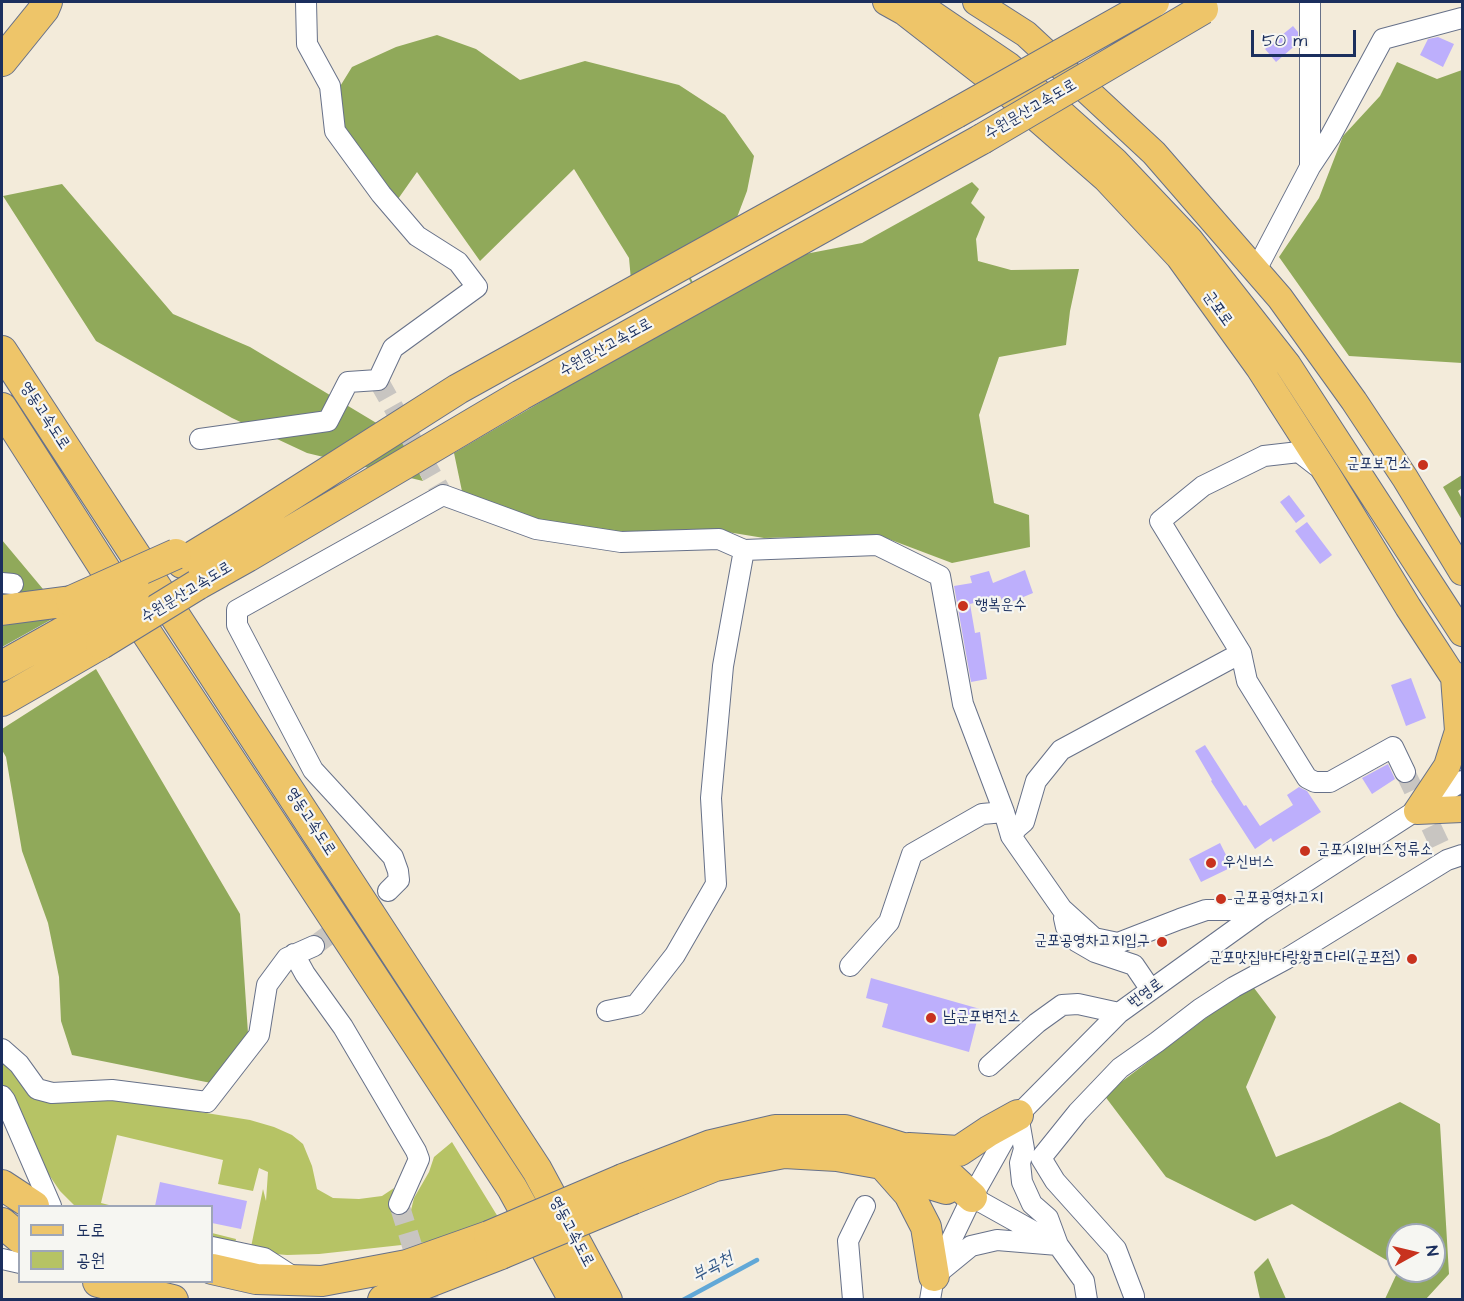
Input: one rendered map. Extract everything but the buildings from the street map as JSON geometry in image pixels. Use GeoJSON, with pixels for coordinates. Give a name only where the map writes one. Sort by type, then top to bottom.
{"type":"FeatureCollection","features":[{"type":"Feature","properties":{"kind":"highway"},"geometry":{"type":"LineString","coordinates":[[2,40],[28,2]]}},
{"type":"Feature","properties":{"kind":"highway"},"geometry":{"type":"LineString","coordinates":[[2,61],[44,9],[47,2]]}},
{"type":"Feature","properties":{"kind":"highway","name":"수원문산고속도로"},"geometry":{"type":"LineString","coordinates":[[7,699],[101,644],[185,567],[246,524],[458,389],[1154,2]]}},
{"type":"Feature","properties":{"kind":"highway","name":"수원문산고속도로"},"geometry":{"type":"LineString","coordinates":[[2,666],[78,610],[185,567],[247,557],[521,395],[982,139],[1209,5]]}},
{"type":"Feature","properties":{"kind":"highway","name":"영동고속도로"},"geometry":{"type":"LineString","coordinates":[[2,351],[537,1170],[607,1299]]}},
{"type":"Feature","properties":{"kind":"highway","name":"영동고속도로"},"geometry":{"type":"LineString","coordinates":[[2,408],[119,591],[512,1188],[574,1299]]}},
{"type":"Feature","properties":{"kind":"highway"},"geometry":{"type":"LineString","coordinates":[[2,439],[119,591]]}},
{"type":"Feature","properties":{"kind":"highway"},"geometry":{"type":"LineString","coordinates":[[5,592],[78,610]]}},
{"type":"Feature","properties":{"kind":"highway"},"geometry":{"type":"LineString","coordinates":[[893,1156],[959,1151],[1018,1115]]}},
{"type":"Feature","properties":{"kind":"highway"},"geometry":{"type":"LineString","coordinates":[[383,1299],[495,1245],[628,1189],[711,1145],[775,1130],[845,1130],[893,1156],[945,1172],[972,1197]]}},
{"type":"Feature","properties":{"kind":"highway"},"geometry":{"type":"LineString","coordinates":[[893,1156],[926,1227],[932,1288]]}},
{"type":"Feature","properties":{"kind":"highway"},"geometry":{"type":"LineString","coordinates":[[2,1185],[32,1205]]}},
{"type":"Feature","properties":{"kind":"highway"},"geometry":{"type":"LineString","coordinates":[[2,1223],[18,1236]]}},
{"type":"Feature","properties":{"kind":"highway"},"geometry":{"type":"LineString","coordinates":[[213,1269],[256,1279],[322,1281],[495,1245]]}},
{"type":"Feature","properties":{"kind":"highway"},"geometry":{"type":"LineString","coordinates":[[106,1283],[173,1299]]}},
{"type":"Feature","properties":{"kind":"main road","name":"군포로"},"geometry":{"type":"LineString","coordinates":[[886,2],[904,12],[1011,96],[1106,179],[1179,257],[1259,368],[1408,607],[1460,680]]}},
{"type":"Feature","properties":{"kind":"main road","name":"군포로"},"geometry":{"type":"LineString","coordinates":[[915,2],[1008,65],[1115,161],[1190,240],[1287,365],[1462,633]]}},
{"type":"Feature","properties":{"kind":"main road"},"geometry":{"type":"LineString","coordinates":[[946,2],[1012,50],[1074,101],[1152,176],[1221,252],[1290,339],[1462,607]]}},
{"type":"Feature","properties":{"kind":"main road"},"geometry":{"type":"LineString","coordinates":[[976,2],[1026,34],[1154,153],[1256,270],[1280,298],[1354,401],[1459,561]]}},
{"type":"Feature","properties":{"kind":"main road"},"geometry":{"type":"LineString","coordinates":[[1417,811],[1447,766],[1458,731],[1460,680]]}},
{"type":"Feature","properties":{"kind":"main road"},"geometry":{"type":"LineString","coordinates":[[1417,811],[1462,809]]}},
{"type":"Feature","properties":{"kind":"street"},"geometry":{"type":"LineString","coordinates":[[200,439],[328,421],[348,382],[378,380],[393,348],[477,287],[458,262],[417,236],[381,194],[335,131],[330,86],[307,44],[306,2]]}},
{"type":"Feature","properties":{"kind":"street"},"geometry":{"type":"LineString","coordinates":[[1310,2],[1310,167]]}},
{"type":"Feature","properties":{"kind":"street"},"geometry":{"type":"LineString","coordinates":[[1256,270],[1310,167],[1330,136],[1383,39],[1462,18]]}},
{"type":"Feature","properties":{"kind":"street"},"geometry":{"type":"LineString","coordinates":[[1327,474],[1299,452],[1264,456],[1203,486],[1160,521],[1241,653],[1247,681],[1307,778],[1315,782],[1330,782],[1393,747],[1405,772]]}},
{"type":"Feature","properties":{"kind":"street"},"geometry":{"type":"LineString","coordinates":[[388,891],[399,880],[393,857],[313,770],[237,625],[237,610],[443,495],[536,529],[621,542],[719,539],[744,549],[877,545],[940,576],[963,704],[1011,836],[1062,909],[1094,938],[1118,943],[1206,910],[1262,910]]}},
{"type":"Feature","properties":{"kind":"street"},"geometry":{"type":"LineString","coordinates":[[608,1011],[636,1005],[675,955],[716,884],[711,798],[723,666],[744,549]]}},
{"type":"Feature","properties":{"kind":"street"},"geometry":{"type":"LineString","coordinates":[[1011,836],[1024,822],[1036,781],[1060,750],[1241,653]]}},
{"type":"Feature","properties":{"kind":"street","name":"번영로"},"geometry":{"type":"LineString","coordinates":[[932,1288],[972,1197],[1018,1115],[1119,1014],[1262,910],[1462,780]]}},
{"type":"Feature","properties":{"kind":"street"},"geometry":{"type":"LineString","coordinates":[[850,966],[890,922],[912,854],[982,814],[1004,812]]}},
{"type":"Feature","properties":{"kind":"street"},"geometry":{"type":"LineString","coordinates":[[1087,1299],[1084,1281],[1058,1245],[1048,1218],[1032,1204],[1022,1182],[1020,1163],[1078,1112],[1120,1068],[1200,1009],[1447,860],[1462,855]]}},
{"type":"Feature","properties":{"kind":"street"},"geometry":{"type":"LineString","coordinates":[[1062,909],[1066,927],[1076,941],[1095,952],[1134,965],[1151,990]]}},
{"type":"Feature","properties":{"kind":"street"},"geometry":{"type":"LineString","coordinates":[[2,1049],[19,1064],[37,1089],[52,1093],[112,1090],[207,1102],[259,1035],[267,985],[287,958],[314,946]]}},
{"type":"Feature","properties":{"kind":"street"},"geometry":{"type":"LineString","coordinates":[[294,954],[305,974],[343,1027],[416,1151],[419,1159],[399,1203]]}},
{"type":"Feature","properties":{"kind":"street"},"geometry":{"type":"LineString","coordinates":[[988,1066],[1037,1023],[1062,1005],[1078,1004],[1119,1014]]}},
{"type":"Feature","properties":{"kind":"street"},"geometry":{"type":"LineString","coordinates":[[2,1096],[51,1205]]}},
{"type":"Feature","properties":{"kind":"street"},"geometry":{"type":"LineString","coordinates":[[1018,1115],[1032,1154],[1116,1249],[1134,1299]]}},
{"type":"Feature","properties":{"kind":"street"},"geometry":{"type":"LineString","coordinates":[[972,1197],[1058,1245]]}},
{"type":"Feature","properties":{"kind":"street"},"geometry":{"type":"LineString","coordinates":[[854,1299],[848,1241],[865,1206]]}},
{"type":"Feature","properties":{"kind":"street"},"geometry":{"type":"LineString","coordinates":[[932,1288],[971,1246],[997,1240],[1058,1245]]}},
{"type":"Feature","properties":{"kind":"street"},"geometry":{"type":"LineString","coordinates":[[213,1247],[264,1258],[298,1280]]}},
{"type":"Feature","properties":{"kind":"street"},"geometry":{"type":"LineString","coordinates":[[2,1259],[18,1263]]}},
{"type":"Feature","properties":{"kind":"green space"},"geometry":{"type":"Polygon","coordinates":[[[437,35],[476,49],[520,80],[585,61],[679,85],[725,115],[754,156],[747,191],[736,220],[679,253],[704,306],[795,256],[862,243],[972,182],[979,189],[971,203],[985,217],[976,239],[978,261],[1011,270],[1079,269],[1066,345],[999,357],[979,415],[994,503],[1029,515],[1030,547],[952,563],[878,535],[764,538],[709,529],[621,535],[538,520],[463,496],[454,453],[703,307],[677,255],[631,280],[629,258],[574,169],[480,261],[417,172],[398,199],[344,130],[339,88],[352,67],[396,47],[437,35]]]}},
{"type":"Feature","properties":{"kind":"green space"},"geometry":{"type":"Polygon","coordinates":[[[1397,62],[1437,79],[1462,70],[1462,363],[1349,356],[1279,257],[1319,198],[1343,136],[1380,96],[1397,62]]]}},
{"type":"Feature","properties":{"kind":"green space"},"geometry":{"type":"Polygon","coordinates":[[[62,184],[173,314],[250,347],[403,439],[423,481],[307,453],[232,418],[96,341],[3,196],[62,184]]]}},
{"type":"Feature","properties":{"kind":"green space"},"geometry":{"type":"Polygon","coordinates":[[[1462,475],[1462,488],[1458,491],[1462,499],[1462,520],[1443,487],[1462,475]]]}},
{"type":"Feature","properties":{"kind":"green space"},"geometry":{"type":"Polygon","coordinates":[[[2,540],[63,613],[2,647],[2,540]]]}},
{"type":"Feature","properties":{"kind":"green space"},"geometry":{"type":"Polygon","coordinates":[[[96,669],[240,914],[250,1063],[211,1083],[72,1055],[61,1021],[59,977],[48,923],[22,851],[6,757],[2,750],[2,729],[96,669]]]}},
{"type":"Feature","properties":{"kind":"green space"},"geometry":{"type":"Polygon","coordinates":[[[1251,984],[1276,1017],[1246,1087],[1276,1157],[1329,1136],[1400,1102],[1440,1124],[1446,1223],[1386,1223],[1386,1260],[1292,1204],[1255,1221],[1166,1177],[1104,1095],[1251,984]]]}},
{"type":"Feature","properties":{"kind":"green space"},"geometry":{"type":"Polygon","coordinates":[[[2,1054],[26,1082],[142,1099],[250,1120],[274,1127],[292,1135],[303,1144],[312,1166],[317,1189],[333,1198],[359,1199],[382,1196],[394,1188],[390,1201],[396,1213],[411,1210],[414,1198],[429,1172],[434,1157],[452,1142],[498,1217],[429,1242],[319,1254],[287,1255],[251,1252],[213,1242],[213,1233],[236,1239],[235,1244],[251,1247],[263,1189],[266,1201],[268,1172],[259,1168],[253,1191],[218,1184],[223,1160],[117,1135],[101,1203],[109,1205],[74,1205],[60,1191],[47,1172],[18,1108],[2,1086],[2,1054]]]}},
{"type":"Feature","properties":{"kind":"green space"},"geometry":{"type":"Polygon","coordinates":[[[1446,1224],[1449,1274],[1446,1277],[1446,1224]]]}},
{"type":"Feature","properties":{"kind":"green space"},"geometry":{"type":"Polygon","coordinates":[[[1268,1258],[1286,1299],[1260,1299],[1254,1272],[1268,1258]]]}},
{"type":"Feature","properties":{"kind":"green space"},"geometry":{"type":"Polygon","coordinates":[[[1392,1283],[1441,1283],[1426,1299],[1385,1299],[1392,1283]]]}},
{"type":"Feature","properties":{"kind":"waterway","name":"부곡천"},"geometry":{"type":"LineString","coordinates":[[683,1300],[757,1260]]}},
{"type":"Feature","properties":{"kind":"tunnel"},"geometry":{"type":"LineString","coordinates":[[378,380],[443,495]]}},
{"type":"Feature","properties":{"kind":"tunnel"},"geometry":{"type":"LineString","coordinates":[[1405,772],[1447,860]]}},
{"type":"Feature","properties":{"kind":"tunnel"},"geometry":{"type":"LineString","coordinates":[[314,946],[388,891]]}},
{"type":"Feature","properties":{"kind":"tunnel"},"geometry":{"type":"LineString","coordinates":[[399,1204],[429,1300]]}},
{"type":"Feature","properties":{"kind":"place","name":"군포보건소"},"geometry":{"type":"Point","coordinates":[1423,465]}},
{"type":"Feature","properties":{"kind":"place","name":"행복운수"},"geometry":{"type":"Point","coordinates":[963,606]}},
{"type":"Feature","properties":{"kind":"place","name":"군포시외버스정류소"},"geometry":{"type":"Point","coordinates":[1305,851]}},
{"type":"Feature","properties":{"kind":"place","name":"우신버스"},"geometry":{"type":"Point","coordinates":[1211,863]}},
{"type":"Feature","properties":{"kind":"place","name":"군포공영차고지"},"geometry":{"type":"Point","coordinates":[1221,899]}},
{"type":"Feature","properties":{"kind":"place","name":"군포공영차고지입구"},"geometry":{"type":"Point","coordinates":[1162,942]}},
{"type":"Feature","properties":{"kind":"place","name":"군포맛집바다랑왕코다리(군포점)"},"geometry":{"type":"Point","coordinates":[1412,959]}},
{"type":"Feature","properties":{"kind":"place","name":"남군포변전소"},"geometry":{"type":"Point","coordinates":[931,1018]}}]}
